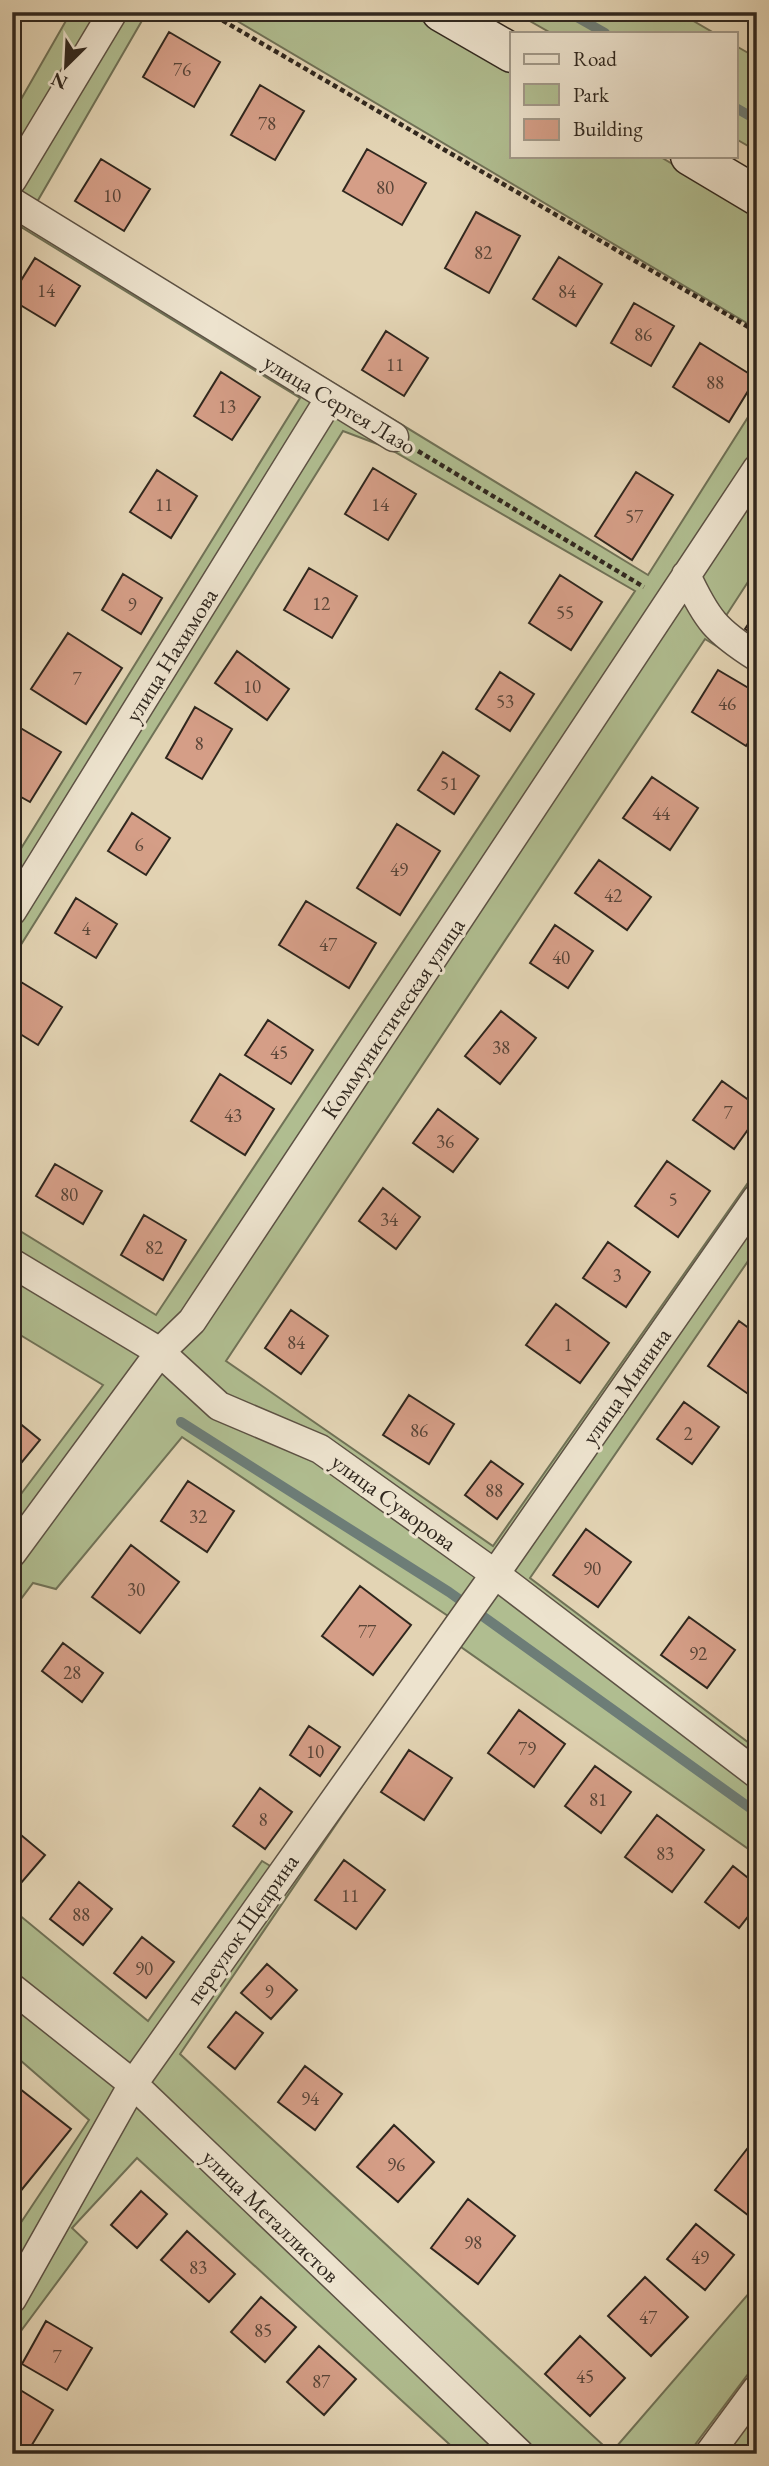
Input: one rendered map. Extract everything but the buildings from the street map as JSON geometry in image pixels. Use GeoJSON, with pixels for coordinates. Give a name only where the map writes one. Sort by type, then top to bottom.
{"type":"FeatureCollection","features":[{"type":"Feature","properties":{"kind":"main road"},"geometry":{"type":"LineString","coordinates":[[440,12],[510,52]]}},
{"type":"Feature","properties":{"kind":"main road"},"geometry":{"type":"LineString","coordinates":[[693,158],[757,196]]}},
{"type":"Feature","properties":{"kind":"street"},"geometry":{"type":"LineString","coordinates":[[12,180],[113,12]]}},
{"type":"Feature","properties":{"kind":"street","name":"улица Сергея Лазо"},"geometry":{"type":"LineString","coordinates":[[12,202],[394,437]]}},
{"type":"Feature","properties":{"kind":"street","name":"улица Нахимова"},"geometry":{"type":"LineString","coordinates":[[12,911],[330,398]]}},
{"type":"Feature","properties":{"kind":"street","name":"Коммунистическая улица"},"geometry":{"type":"LineString","coordinates":[[12,1553],[160,1352],[192,1321],[757,469]]}},
{"type":"Feature","properties":{"kind":"street"},"geometry":{"type":"LineString","coordinates":[[686,575],[699,602],[721,634],[757,657]]}},
{"type":"Feature","properties":{"kind":"street","name":"улица Минина"},"geometry":{"type":"LineString","coordinates":[[495,1574],[757,1198]]}},
{"type":"Feature","properties":{"kind":"street","name":"улица Суворова"},"geometry":{"type":"LineString","coordinates":[[12,1263],[160,1352],[219,1406],[320,1449],[495,1574],[757,1774]]}},
{"type":"Feature","properties":{"kind":"street","name":"переулок Щедрина"},"geometry":{"type":"LineString","coordinates":[[12,2299],[133,2084],[495,1574]]}},
{"type":"Feature","properties":{"kind":"street","name":"улица Металлистов"},"geometry":{"type":"LineString","coordinates":[[12,1988],[133,2084],[520,2454]]}},
{"type":"Feature","properties":{"kind":"street"},"geometry":{"type":"LineString","coordinates":[[709,2454],[757,2389]]}},
{"type":"Feature","properties":{"kind":"path"},"geometry":{"type":"LineString","coordinates":[[208,12],[757,332]]}},
{"type":"Feature","properties":{"kind":"path","name":"улица Сергея Лазо"},"geometry":{"type":"LineString","coordinates":[[394,437],[669,602]]}},
{"type":"Feature","properties":{"kind":"green space"},"geometry":{"type":"Polygon","coordinates":[[[71,12],[104,12],[12,166],[12,115],[71,12]]]}},
{"type":"Feature","properties":{"kind":"green space"},"geometry":{"type":"Polygon","coordinates":[[[124,12],[147,12],[37,202],[648,575],[757,403],[757,455],[184,1315],[158,1341],[12,1252],[12,1226],[156,1315],[635,591],[388,448],[343,431],[12,959],[12,922],[331,407],[15,195],[124,12]]]}},
{"type":"Feature","properties":{"kind":"green space"},"geometry":{"type":"Polygon","coordinates":[[[222,12],[407,12],[510,71],[510,158],[662,158],[757,215],[757,329],[222,12]]]}},
{"type":"Feature","properties":{"kind":"green space"},"geometry":{"type":"Polygon","coordinates":[[[514,12],[678,12],[712,32],[549,32],[514,12]]]}},
{"type":"Feature","properties":{"kind":"green space"},"geometry":{"type":"Polygon","coordinates":[[[738,47],[757,58],[757,151],[738,140],[738,47]]]}},
{"type":"Feature","properties":{"kind":"green space"},"geometry":{"type":"Polygon","coordinates":[[[12,210],[322,401],[12,900],[12,863],[300,398],[21,227],[12,241],[12,210]]]}},
{"type":"Feature","properties":{"kind":"green space"},"geometry":{"type":"Polygon","coordinates":[[[757,480],[757,568],[720,625],[697,571],[757,480]]]}},
{"type":"Feature","properties":{"kind":"green space"},"geometry":{"type":"Polygon","coordinates":[[[683,596],[757,666],[757,671],[705,639],[226,1361],[493,1546],[757,1170],[757,1187],[493,1563],[222,1399],[172,1352],[683,596]]]}},
{"type":"Feature","properties":{"kind":"green space"},"geometry":{"type":"Polygon","coordinates":[[[757,1212],[757,1248],[530,1578],[757,1749],[757,1765],[506,1575],[757,1212]]]}},
{"type":"Feature","properties":{"kind":"green space"},"geometry":{"type":"Polygon","coordinates":[[[12,1276],[147,1357],[12,1540],[12,1506],[103,1385],[12,1330],[12,1276]]]}},
{"type":"Feature","properties":{"kind":"green space"},"geometry":{"type":"Polygon","coordinates":[[[157,1363],[313,1455],[479,1574],[133,2074],[12,1978],[12,1909],[148,2021],[262,1861],[272,1867],[448,1616],[182,1437],[56,1589],[33,1583],[12,1611],[12,1566],[157,1363]]]}},
{"type":"Feature","properties":{"kind":"green space"},"geometry":{"type":"Polygon","coordinates":[[[496,1588],[757,1786],[757,1855],[458,1645],[180,2054],[603,2445],[595,2454],[536,2454],[142,2081],[496,1588]]]}},
{"type":"Feature","properties":{"kind":"green space"},"geometry":{"type":"Polygon","coordinates":[[[12,1998],[125,2088],[12,2286],[12,2236],[89,2120],[12,2053],[12,1998]]]}},
{"type":"Feature","properties":{"kind":"green space"},"geometry":{"type":"Polygon","coordinates":[[[131,2093],[504,2454],[460,2454],[137,2158],[72,2228],[87,2242],[12,2343],[12,2309],[131,2093]]]}},
{"type":"Feature","properties":{"kind":"green space"},"geometry":{"type":"Polygon","coordinates":[[[757,2284],[757,2362],[688,2454],[610,2454],[757,2284]]]}},
{"type":"Feature","properties":{"kind":"green space"},"geometry":{"type":"Polygon","coordinates":[[[757,2413],[757,2454],[726,2454],[757,2413]]]}},
{"type":"Feature","properties":{"kind":"waterway"},"geometry":{"type":"LineString","coordinates":[[568,12],[603,32]]}},
{"type":"Feature","properties":{"kind":"waterway"},"geometry":{"type":"LineString","coordinates":[[738,109],[757,120]]}},
{"type":"Feature","properties":{"kind":"waterway"},"geometry":{"type":"LineString","coordinates":[[181,1422],[449,1592],[757,1813]]}}]}
